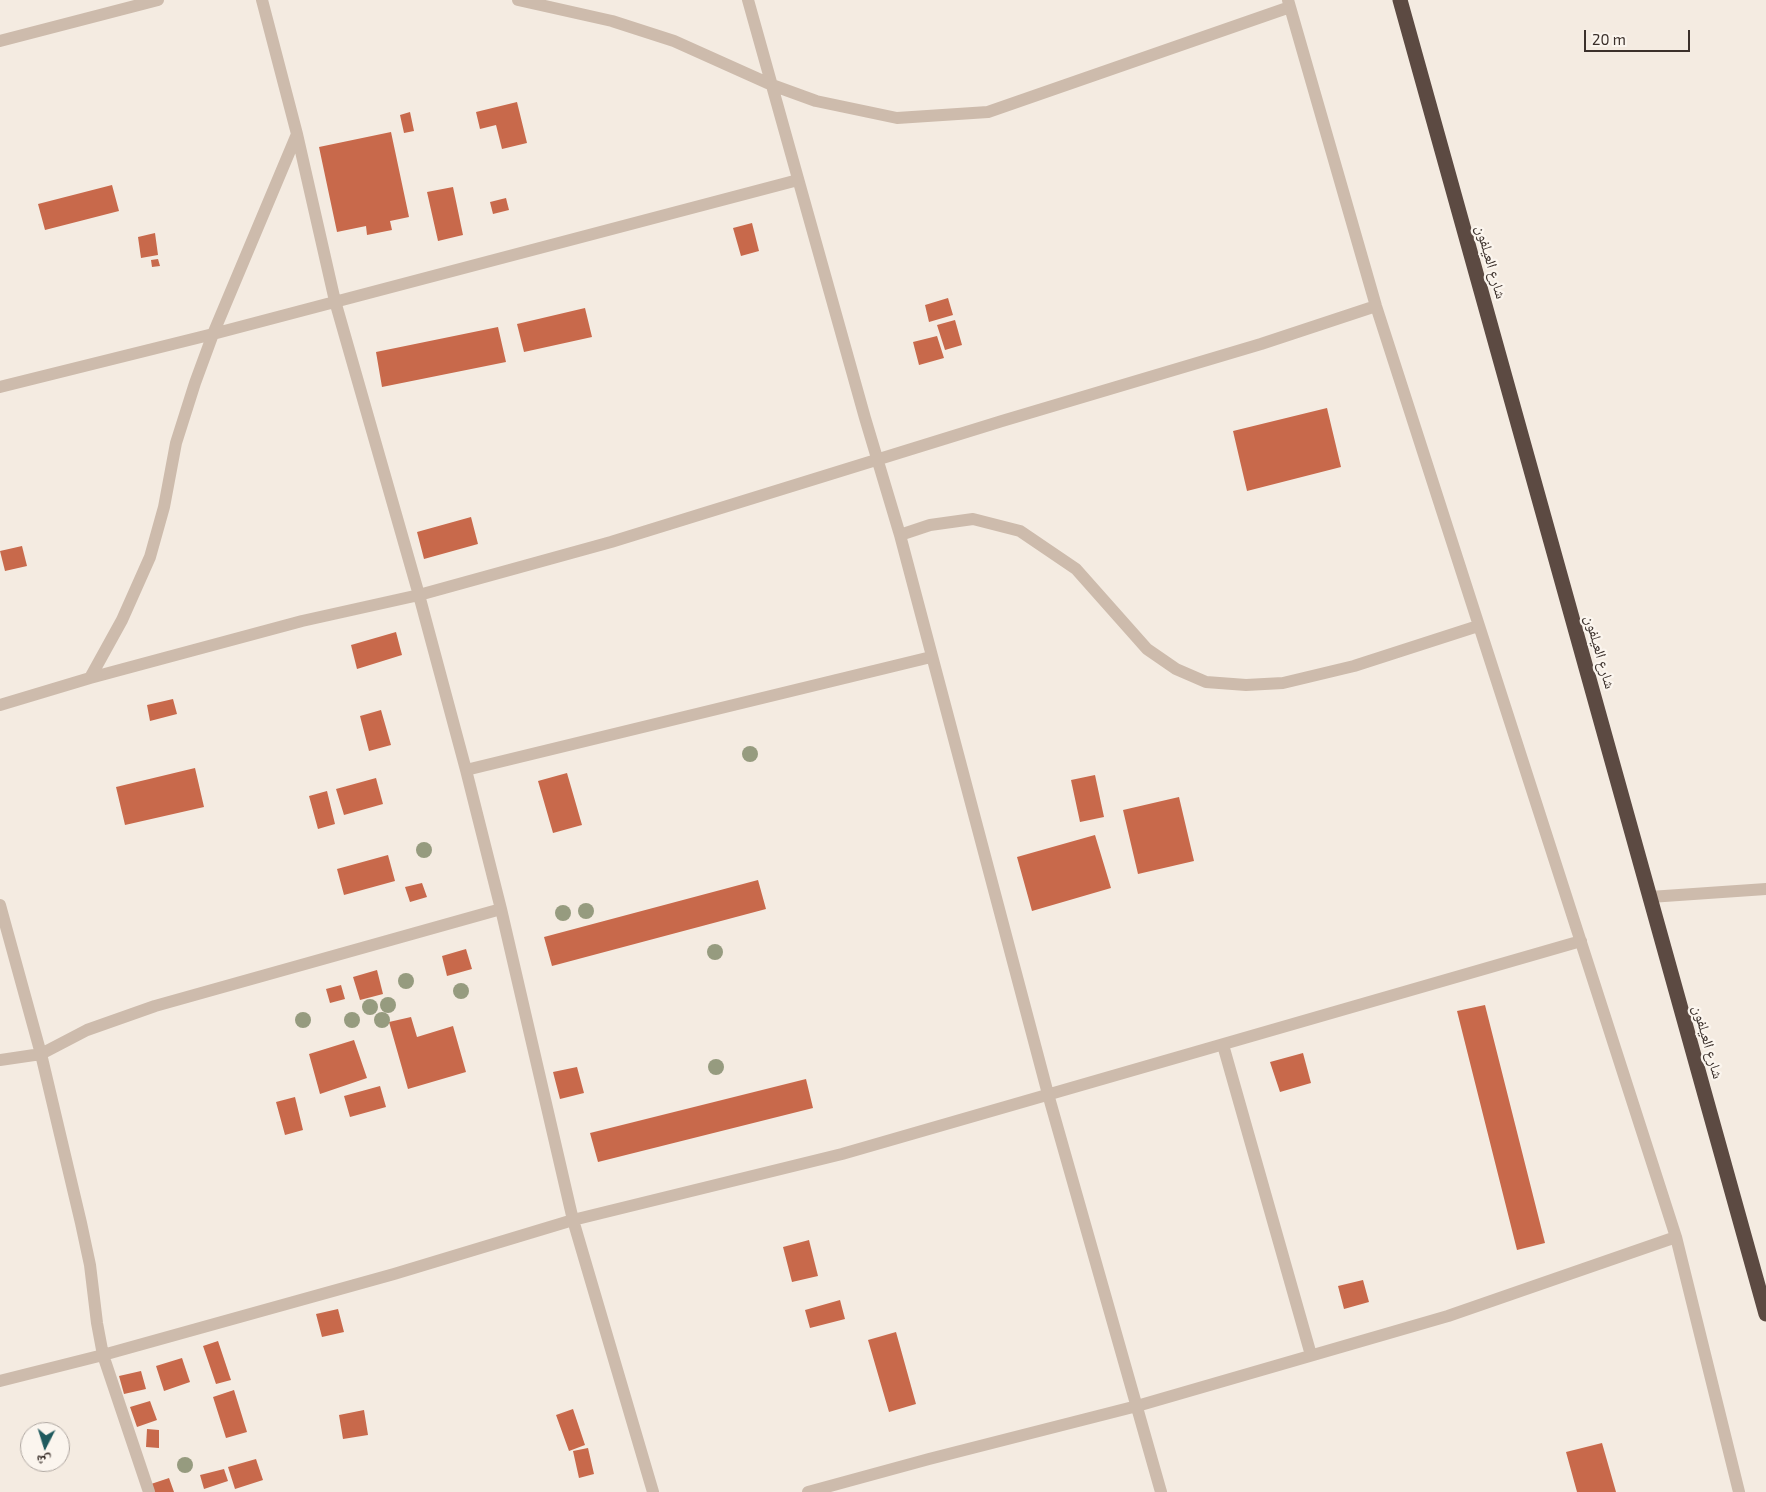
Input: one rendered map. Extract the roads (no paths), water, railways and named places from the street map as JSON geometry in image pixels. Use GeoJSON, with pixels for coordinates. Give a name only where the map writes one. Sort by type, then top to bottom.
{"type":"FeatureCollection","features":[{"type":"Feature","properties":{"kind":"highway","name":"شارع العيلفون"},"geometry":{"type":"LineString","coordinates":[[1400,0],[1766,1314]]}},
{"type":"Feature","properties":{"kind":"street"},"geometry":{"type":"LineString","coordinates":[[0,41],[158,0]]}},
{"type":"Feature","properties":{"kind":"street"},"geometry":{"type":"LineString","coordinates":[[262,0],[297,134],[335,301],[419,595],[466,770],[501,909],[573,1220],[653,1492]]}},
{"type":"Feature","properties":{"kind":"street"},"geometry":{"type":"LineString","coordinates":[[518,0],[612,20],[674,41],[772,86],[816,101],[897,118],[988,112],[1028,100],[1289,4],[1376,306],[1676,1237],[1739,1492]]}},
{"type":"Feature","properties":{"kind":"street"},"geometry":{"type":"LineString","coordinates":[[748,0],[877,460],[900,535],[1048,1094],[1161,1492]]}},
{"type":"Feature","properties":{"kind":"street"},"geometry":{"type":"LineString","coordinates":[[90,678],[122,620],[150,557],[164,507],[176,443],[213,334],[297,134]]}},
{"type":"Feature","properties":{"kind":"street"},"geometry":{"type":"LineString","coordinates":[[0,387],[213,334],[798,180]]}},
{"type":"Feature","properties":{"kind":"street"},"geometry":{"type":"LineString","coordinates":[[0,705],[90,678],[302,621],[419,595],[611,542],[1261,344],[1376,306]]}},
{"type":"Feature","properties":{"kind":"street"},"geometry":{"type":"LineString","coordinates":[[900,535],[930,525],[973,519],[1020,531],[1076,569],[1147,649],[1176,669],[1206,682],[1246,685],[1283,683],[1354,666],[1478,626]]}},
{"type":"Feature","properties":{"kind":"street"},"geometry":{"type":"LineString","coordinates":[[466,770],[931,657]]}},
{"type":"Feature","properties":{"kind":"street"},"geometry":{"type":"LineString","coordinates":[[1650,897],[1766,889]]}},
{"type":"Feature","properties":{"kind":"street"},"geometry":{"type":"LineString","coordinates":[[0,905],[41,1054],[90,1265],[96,1323],[104,1355],[149,1492]]}},
{"type":"Feature","properties":{"kind":"street"},"geometry":{"type":"LineString","coordinates":[[0,1060],[41,1054],[87,1030],[155,1006],[501,909]]}},
{"type":"Feature","properties":{"kind":"street"},"geometry":{"type":"LineString","coordinates":[[0,1382],[394,1274],[573,1220],[842,1154],[1580,941]]}},
{"type":"Feature","properties":{"kind":"street"},"geometry":{"type":"LineString","coordinates":[[1223,1045],[1311,1355]]}},
{"type":"Feature","properties":{"kind":"street"},"geometry":{"type":"LineString","coordinates":[[808,1492],[1137,1406],[1448,1316],[1676,1237]]}}]}
